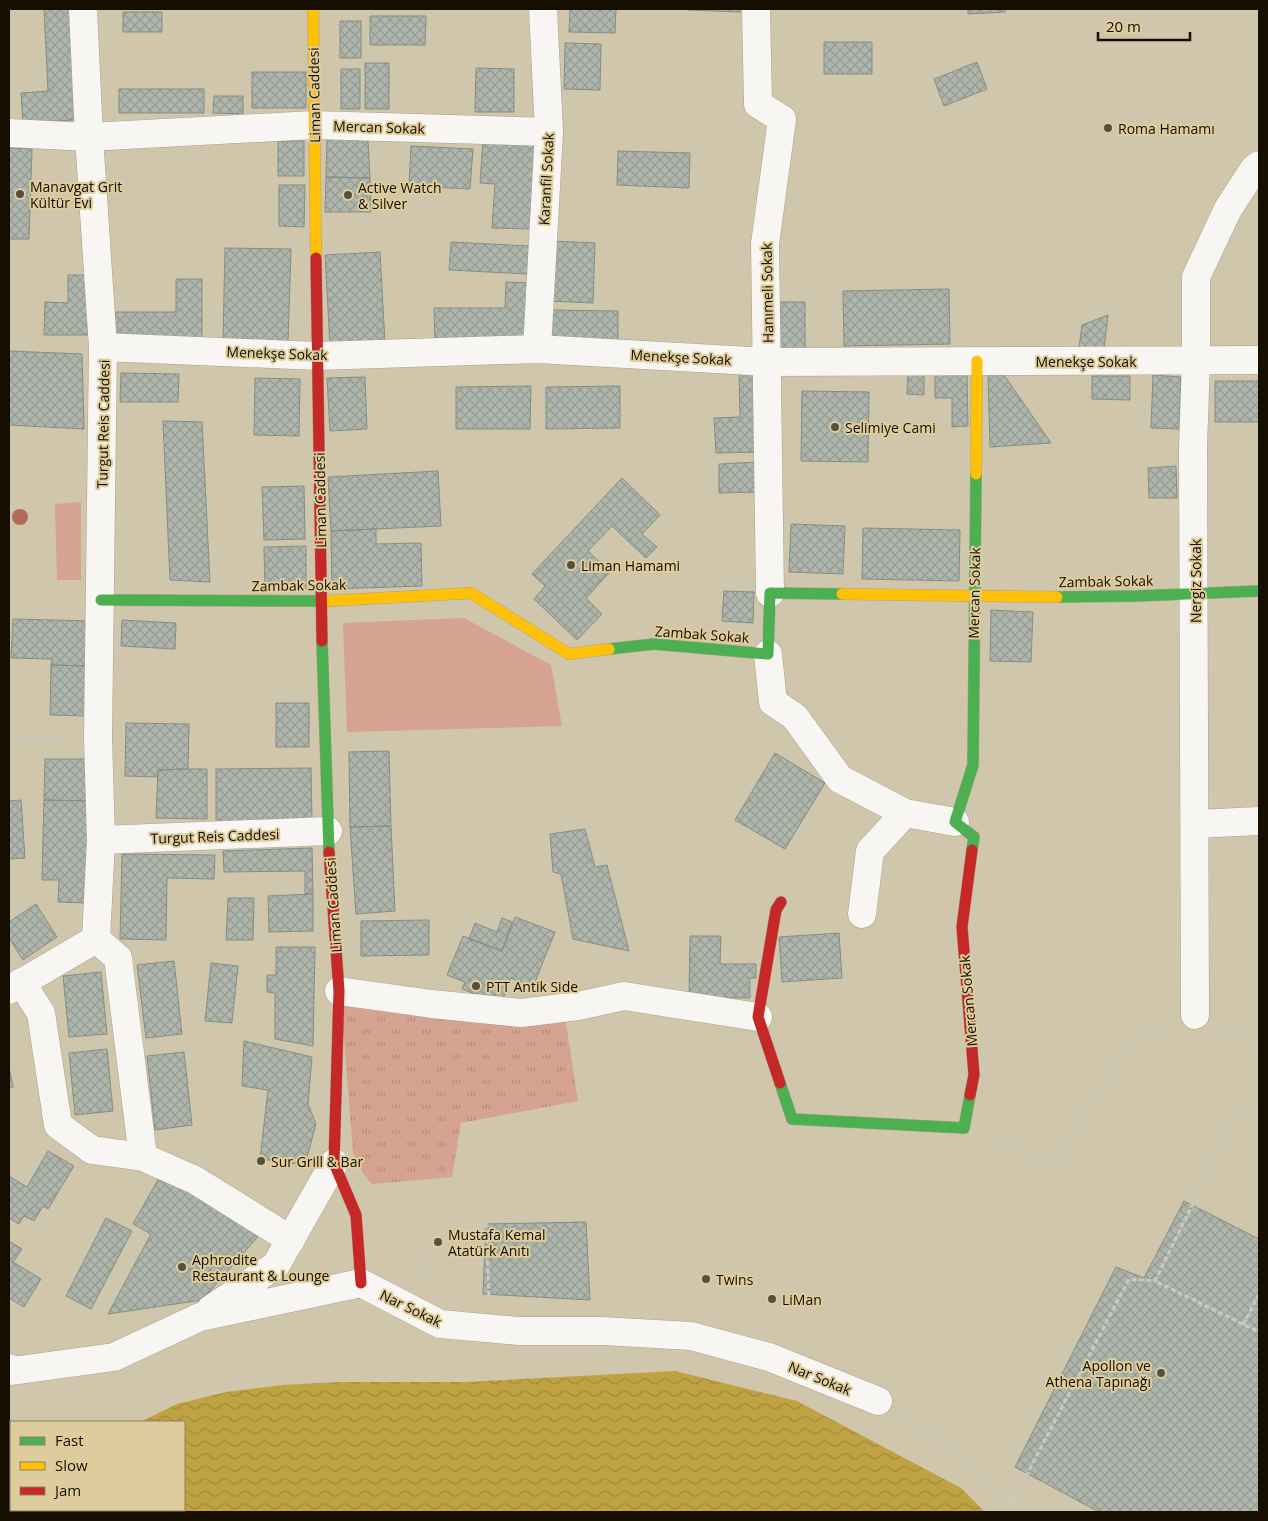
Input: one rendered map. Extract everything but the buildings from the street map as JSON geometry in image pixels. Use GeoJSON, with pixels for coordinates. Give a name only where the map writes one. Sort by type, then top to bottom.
{"type":"FeatureCollection","features":[{"type":"Feature","properties":{"kind":"street","name":"Turgut Reis Caddesi"},"geometry":{"type":"LineString","coordinates":[[83,9],[89,136],[104,347],[98,737],[101,840],[96,939]]}},
{"type":"Feature","properties":{"kind":"street","name":"Liman Caddesi"},"geometry":{"type":"LineString","coordinates":[[313,9],[321,600],[328,831],[339,991],[334,1163],[356,1215],[361,1283]]}},
{"type":"Feature","properties":{"kind":"street","name":"Karanfil Sokak"},"geometry":{"type":"LineString","coordinates":[[537,349],[549,132],[543,9]]}},
{"type":"Feature","properties":{"kind":"street","name":"Hanımeli Sokak"},"geometry":{"type":"LineString","coordinates":[[756,9],[758,104],[782,119],[765,244],[770,593]]}},
{"type":"Feature","properties":{"kind":"street","name":"Mercan Sokak"},"geometry":{"type":"LineString","coordinates":[[9,133],[89,136],[314,125],[549,132]]}},
{"type":"Feature","properties":{"kind":"street","name":"Nergiz Sokak"},"geometry":{"type":"LineString","coordinates":[[1195,1015],[1196,824],[1193,448],[1196,277],[1228,209],[1254,169],[1259,166]]}},
{"type":"Feature","properties":{"kind":"street","name":"Menekşe Sokak"},"geometry":{"type":"LineString","coordinates":[[104,347],[318,356],[537,349],[768,362],[1259,360]]}},
{"type":"Feature","properties":{"kind":"street","name":"Mercan Sokak"},"geometry":{"type":"LineString","coordinates":[[955,822],[973,765],[977,362]]}},
{"type":"Feature","properties":{"kind":"street","name":"Zambak Sokak"},"geometry":{"type":"LineString","coordinates":[[101,600],[321,600],[472,593],[569,654],[654,644],[768,654],[770,593],[974,597],[1195,595],[1259,591]]}},
{"type":"Feature","properties":{"kind":"street","name":"Mercan Sokak"},"geometry":{"type":"LineString","coordinates":[[768,654],[773,702],[795,717],[840,779],[905,813],[955,822],[974,837],[962,926],[974,1075],[964,1128]]}},
{"type":"Feature","properties":{"kind":"street"},"geometry":{"type":"LineString","coordinates":[[862,914],[870,851],[905,813]]}},
{"type":"Feature","properties":{"kind":"street"},"geometry":{"type":"LineString","coordinates":[[1196,824],[1259,821]]}},
{"type":"Feature","properties":{"kind":"street","name":"Turgut Reis Caddesi"},"geometry":{"type":"LineString","coordinates":[[101,840],[328,831]]}},
{"type":"Feature","properties":{"kind":"street"},"geometry":{"type":"LineString","coordinates":[[781,902],[776,910],[758,1017],[792,1119],[964,1128]]}},
{"type":"Feature","properties":{"kind":"street"},"geometry":{"type":"LineString","coordinates":[[143,1157],[118,958],[96,939],[15,986],[41,1013],[58,1125],[92,1150],[143,1157],[195,1180],[291,1240]]}},
{"type":"Feature","properties":{"kind":"street"},"geometry":{"type":"LineString","coordinates":[[339,991],[432,1004],[521,1013],[578,1006],[624,996],[758,1017]]}},
{"type":"Feature","properties":{"kind":"street","name":"Liman Caddesi"},"geometry":{"type":"LineString","coordinates":[[200,1317],[276,1265],[334,1163]]}},
{"type":"Feature","properties":{"kind":"street"},"geometry":{"type":"LineString","coordinates":[[9,1368],[12,1370],[114,1358],[200,1317],[361,1283]]}},
{"type":"Feature","properties":{"kind":"street","name":"Nar Sokak"},"geometry":{"type":"LineString","coordinates":[[361,1283],[440,1324],[519,1331],[602,1331],[691,1336],[769,1356],[878,1402]]}},
{"type":"Feature","properties":{"kind":"path"},"geometry":{"type":"LineString","coordinates":[[9,739],[98,737]]}},
{"type":"Feature","properties":{"kind":"path"},"geometry":{"type":"LineString","coordinates":[[964,1128],[1054,1166],[1127,1046],[1195,1015],[1259,1047]]}},
{"type":"Feature","properties":{"kind":"path"},"geometry":{"type":"LineString","coordinates":[[1155,1282],[1241,1106],[1259,1114]]}},
{"type":"Feature","properties":{"kind":"path"},"geometry":{"type":"LineString","coordinates":[[398,1302],[442,1242],[486,1224],[490,1328]]}},
{"type":"Feature","properties":{"kind":"path"},"geometry":{"type":"LineString","coordinates":[[1012,1504],[1129,1279],[1155,1282],[1259,1332]]}},
{"type":"Feature","properties":{"kind":"path"},"geometry":{"type":"LineString","coordinates":[[1243,1324],[1259,1294]]}},
{"type":"Feature","properties":{"kind":"path"},"geometry":{"type":"LineString","coordinates":[[878,1402],[932,1436],[1012,1504],[1025,1512]]}},
{"type":"Feature","properties":{"kind":"green space"},"geometry":{"type":"Polygon","coordinates":[[[81,502],[81,580],[57,580],[55,504],[81,502]]]}},
{"type":"Feature","properties":{"kind":"green space"},"geometry":{"type":"Polygon","coordinates":[[[464,618],[551,665],[562,726],[347,732],[343,623],[464,618]]]}},
{"type":"Feature","properties":{"kind":"green space"},"geometry":{"type":"Polygon","coordinates":[[[341,1000],[565,1017],[578,1101],[461,1123],[452,1177],[372,1184],[363,1173],[353,1153],[341,1000]]]}},
{"type":"Feature","properties":{"kind":"water"},"geometry":{"type":"Polygon","coordinates":[[[675,1371],[797,1401],[961,1488],[985,1512],[24,1512],[185,1511],[185,1421],[142,1421],[177,1404],[226,1392],[283,1385],[340,1382],[465,1382],[675,1371]]]}},
{"type":"Feature","properties":{"kind":"traffic: fast"},"geometry":{"type":"LineString","coordinates":[[972,850],[974,837],[955,822],[973,765],[976,474]]}},
{"type":"Feature","properties":{"kind":"traffic: fast"},"geometry":{"type":"LineString","coordinates":[[1057,597],[1259,591]]}},
{"type":"Feature","properties":{"kind":"traffic: fast"},"geometry":{"type":"LineString","coordinates":[[609,649],[654,644],[768,654],[770,593],[842,594]]}},
{"type":"Feature","properties":{"kind":"traffic: fast"},"geometry":{"type":"LineString","coordinates":[[101,600],[328,601]]}},
{"type":"Feature","properties":{"kind":"traffic: fast"},"geometry":{"type":"LineString","coordinates":[[322,641],[329,852]]}},
{"type":"Feature","properties":{"kind":"traffic: fast"},"geometry":{"type":"LineString","coordinates":[[780,1083],[792,1119],[964,1128],[970,1095]]}},
{"type":"Feature","properties":{"kind":"traffic: slow"},"geometry":{"type":"LineString","coordinates":[[313,9],[316,258]]}},
{"type":"Feature","properties":{"kind":"traffic: slow"},"geometry":{"type":"LineString","coordinates":[[976,474],[977,361]]}},
{"type":"Feature","properties":{"kind":"traffic: slow"},"geometry":{"type":"LineString","coordinates":[[328,601],[471,593],[569,654],[609,649]]}},
{"type":"Feature","properties":{"kind":"traffic: slow"},"geometry":{"type":"LineString","coordinates":[[842,594],[1057,597]]}},
{"type":"Feature","properties":{"kind":"traffic: jam"},"geometry":{"type":"LineString","coordinates":[[316,258],[322,641]]}},
{"type":"Feature","properties":{"kind":"traffic: jam"},"geometry":{"type":"LineString","coordinates":[[970,1095],[974,1075],[962,927],[972,850]]}},
{"type":"Feature","properties":{"kind":"traffic: jam"},"geometry":{"type":"LineString","coordinates":[[329,852],[339,991],[334,1163],[356,1215],[361,1283]]}},
{"type":"Feature","properties":{"kind":"traffic: jam"},"geometry":{"type":"LineString","coordinates":[[780,1083],[758,1017],[776,910],[781,902]]}},
{"type":"Feature","properties":{"kind":"place","name":"Roma Hamamı"},"geometry":{"type":"Point","coordinates":[1108,128]}},
{"type":"Feature","properties":{"kind":"place","name":"Manavgat Grit Kültür Evi"},"geometry":{"type":"Point","coordinates":[20,194]}},
{"type":"Feature","properties":{"kind":"place","name":"Active Watch & Silver"},"geometry":{"type":"Point","coordinates":[348,195]}},
{"type":"Feature","properties":{"kind":"place","name":"Selimiye Cami"},"geometry":{"type":"Point","coordinates":[835,427]}},
{"type":"Feature","properties":{"kind":"place","name":"Liman Hamami"},"geometry":{"type":"Point","coordinates":[571,565]}},
{"type":"Feature","properties":{"kind":"place","name":"PTT Antik Side"},"geometry":{"type":"Point","coordinates":[476,986]}},
{"type":"Feature","properties":{"kind":"place","name":"Sur Grill & Bar"},"geometry":{"type":"Point","coordinates":[261,1161]}},
{"type":"Feature","properties":{"kind":"place","name":"Mustafa Kemal Atatürk Anıtı"},"geometry":{"type":"Point","coordinates":[438,1242]}},
{"type":"Feature","properties":{"kind":"place","name":"Aphrodite Restaurant & Lounge"},"geometry":{"type":"Point","coordinates":[182,1267]}},
{"type":"Feature","properties":{"kind":"place","name":"Twins"},"geometry":{"type":"Point","coordinates":[706,1279]}},
{"type":"Feature","properties":{"kind":"place","name":"LiMan"},"geometry":{"type":"Point","coordinates":[772,1299]}},
{"type":"Feature","properties":{"kind":"place","name":"Apollon ve Athena Tapınağı"},"geometry":{"type":"Point","coordinates":[1161,1373]}}]}
